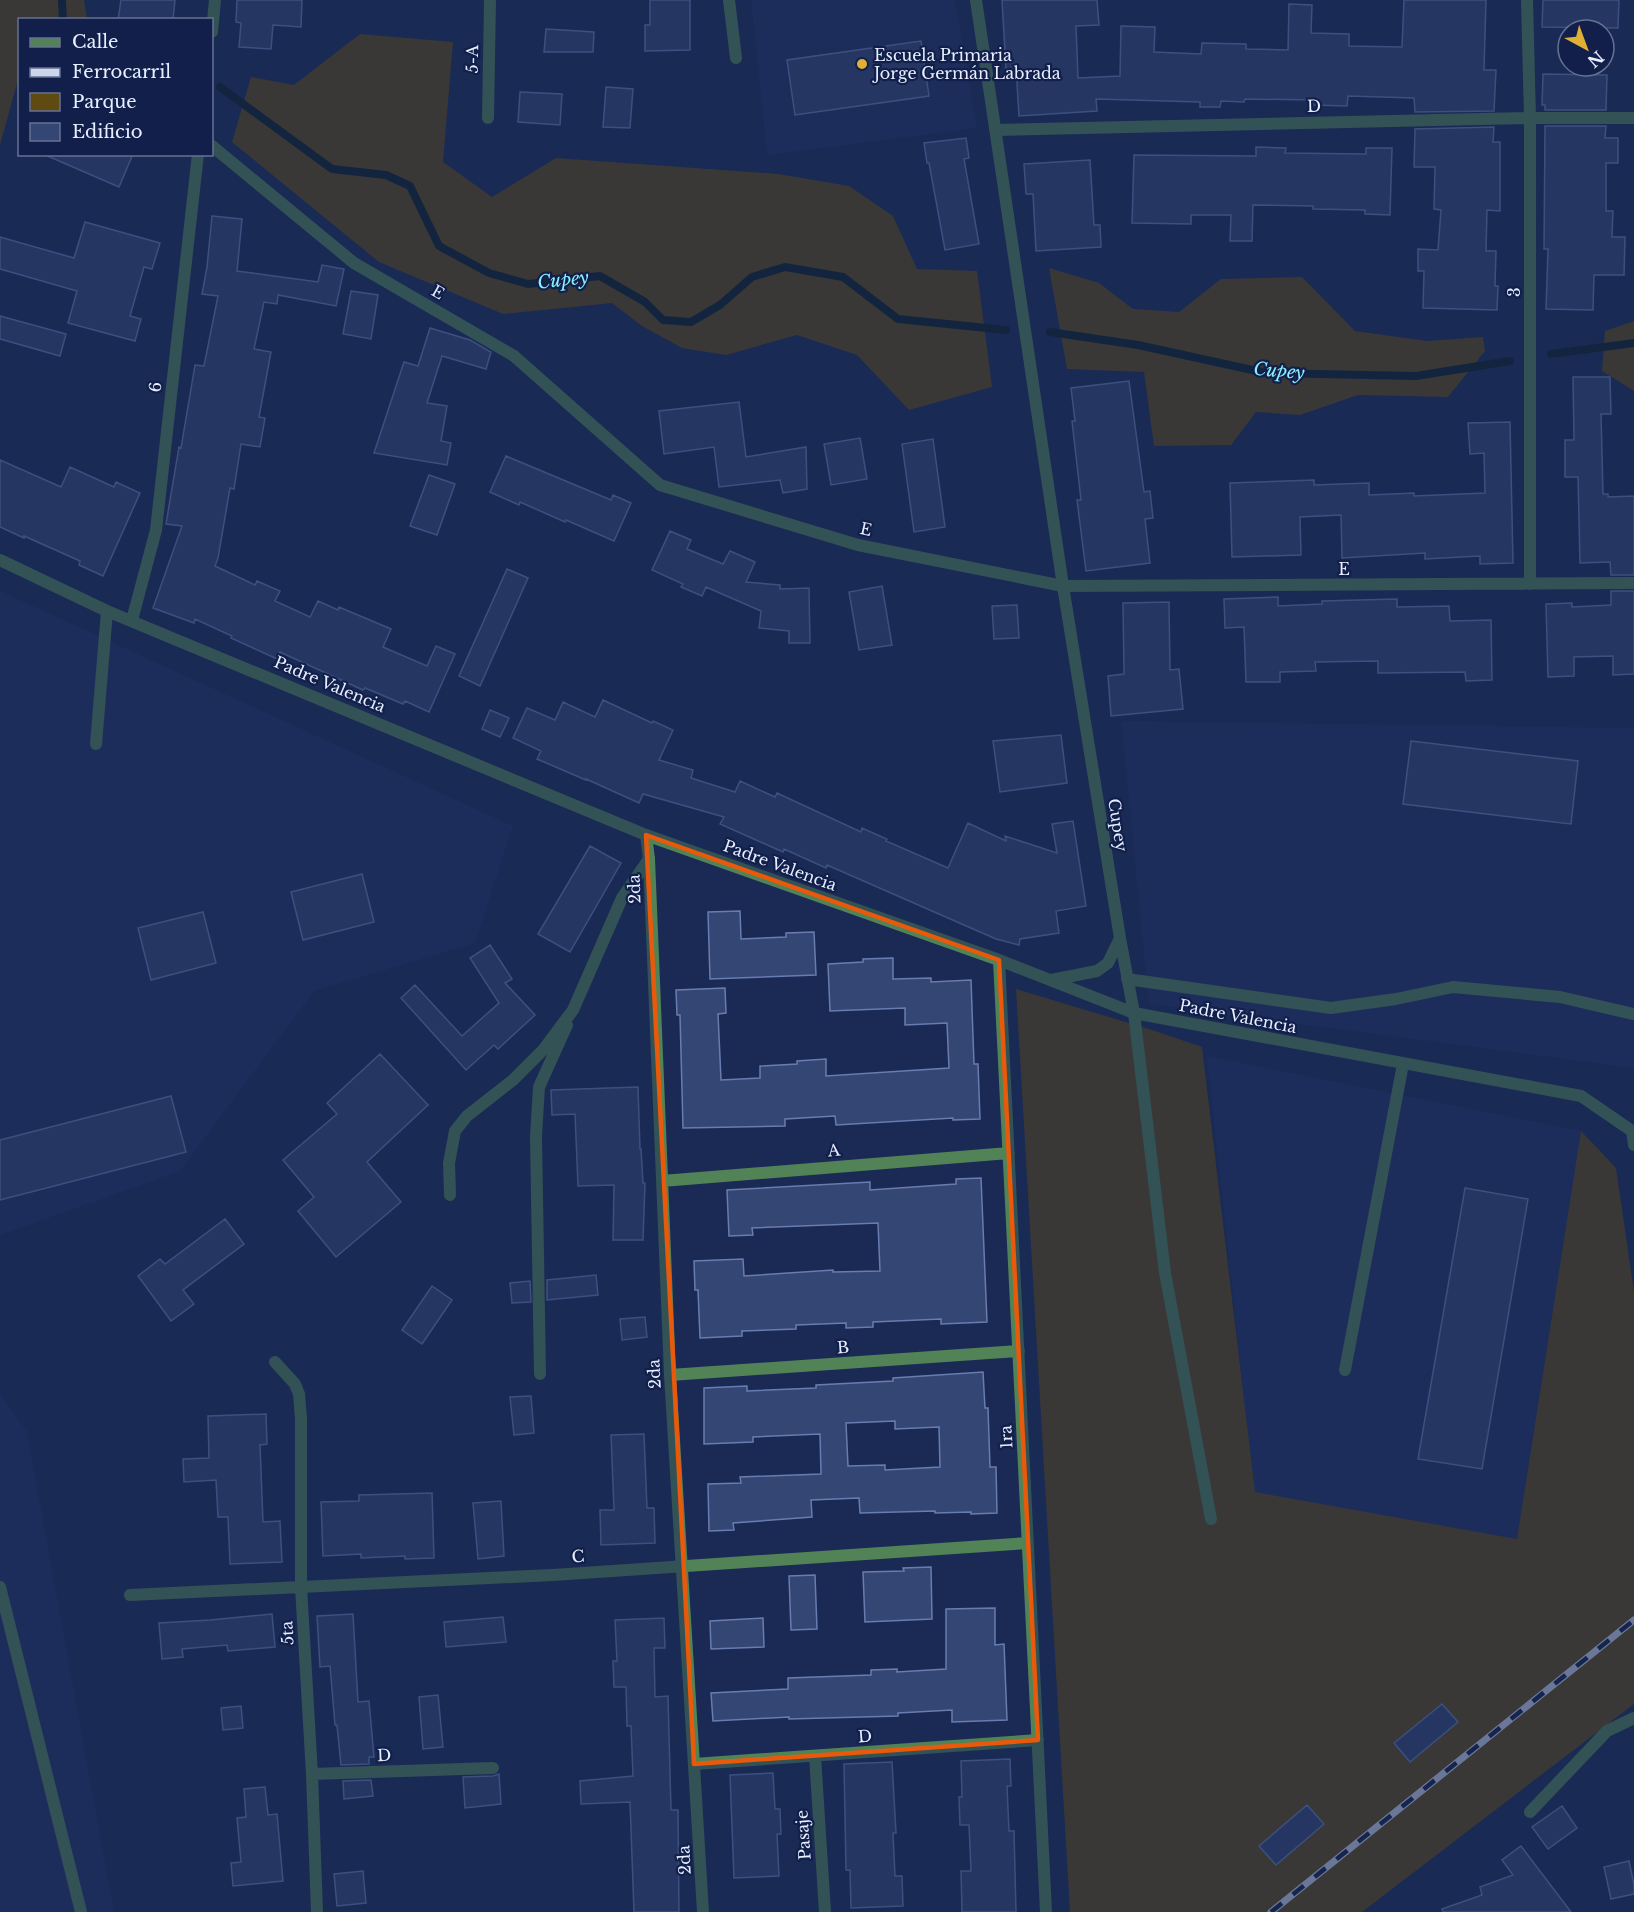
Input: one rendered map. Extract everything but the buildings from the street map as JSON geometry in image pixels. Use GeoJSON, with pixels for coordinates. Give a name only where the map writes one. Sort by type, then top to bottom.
{"type":"FeatureCollection","features":[{"type":"Feature","properties":{"kind":"street"},"geometry":{"type":"LineString","coordinates":[[213,21],[215,0]]}},
{"type":"Feature","properties":{"kind":"street","name":"5-A"},"geometry":{"type":"LineString","coordinates":[[488,118],[490,0]]}},
{"type":"Feature","properties":{"kind":"street"},"geometry":{"type":"LineString","coordinates":[[729,0],[736,58]]}},
{"type":"Feature","properties":{"kind":"street","name":"Cupey"},"geometry":{"type":"LineString","coordinates":[[976,0],[1063,586],[1134,1013],[1166,1273],[1211,1519]]}},
{"type":"Feature","properties":{"kind":"street","name":"3"},"geometry":{"type":"LineString","coordinates":[[1527,0],[1530,118],[1530,584]]}},
{"type":"Feature","properties":{"kind":"street","name":"D"},"geometry":{"type":"LineString","coordinates":[[996,130],[1530,118],[1634,118]]}},
{"type":"Feature","properties":{"kind":"street","name":"E"},"geometry":{"type":"LineString","coordinates":[[213,147],[354,263],[514,356],[660,485],[858,545],[1063,586],[1634,583]]}},
{"type":"Feature","properties":{"kind":"street","name":"6"},"geometry":{"type":"LineString","coordinates":[[132,620],[156,530],[198,156]]}},
{"type":"Feature","properties":{"kind":"street","name":"Padre Valencia"},"geometry":{"type":"LineString","coordinates":[[0,560],[106,611],[646,835],[999,960],[1134,1013],[1581,1096],[1632,1131],[1634,1146]]}},
{"type":"Feature","properties":{"kind":"street"},"geometry":{"type":"LineString","coordinates":[[96,744],[106,611]]}},
{"type":"Feature","properties":{"kind":"street","name":"2da"},"geometry":{"type":"LineString","coordinates":[[646,835],[649,859],[670,1375],[703,1912]]}},
{"type":"Feature","properties":{"kind":"street"},"geometry":{"type":"LineString","coordinates":[[540,1374],[537,1136],[539,1087],[622,898],[649,859]]}},
{"type":"Feature","properties":{"kind":"street"},"geometry":{"type":"LineString","coordinates":[[1051,980],[1097,971],[1108,963],[1120,938]]}},
{"type":"Feature","properties":{"kind":"street","name":"1ra"},"geometry":{"type":"LineString","coordinates":[[999,960],[1046,1912]]}},
{"type":"Feature","properties":{"kind":"street"},"geometry":{"type":"LineString","coordinates":[[1127,979],[1331,1008],[1396,999],[1453,987],[1560,997],[1633,1014]]}},
{"type":"Feature","properties":{"kind":"street"},"geometry":{"type":"LineString","coordinates":[[450,1195],[449,1163],[455,1131],[467,1116],[504,1088],[543,1050],[573,1010]]}},
{"type":"Feature","properties":{"kind":"street"},"geometry":{"type":"LineString","coordinates":[[1345,1370],[1403,1064]]}},
{"type":"Feature","properties":{"kind":"street","name":"A"},"geometry":{"type":"LineString","coordinates":[[662,1180],[1009,1153]]}},
{"type":"Feature","properties":{"kind":"street","name":"B"},"geometry":{"type":"LineString","coordinates":[[670,1375],[1019,1351]]}},
{"type":"Feature","properties":{"kind":"street","name":"5ta"},"geometry":{"type":"LineString","coordinates":[[275,1362],[296,1384],[302,1419],[301,1587],[317,1912]]}},
{"type":"Feature","properties":{"kind":"street","name":"C"},"geometry":{"type":"LineString","coordinates":[[130,1595],[553,1575],[1028,1543]]}},
{"type":"Feature","properties":{"kind":"street"},"geometry":{"type":"LineString","coordinates":[[0,1587],[81,1912]]}},
{"type":"Feature","properties":{"kind":"street"},"geometry":{"type":"LineString","coordinates":[[1530,1812],[1607,1731],[1634,1718]]}},
{"type":"Feature","properties":{"kind":"street","name":"D"},"geometry":{"type":"LineString","coordinates":[[694,1764],[1038,1740]]}},
{"type":"Feature","properties":{"kind":"street","name":"Pasaje"},"geometry":{"type":"LineString","coordinates":[[815,1756],[825,1912]]}},
{"type":"Feature","properties":{"kind":"street","name":"D"},"geometry":{"type":"LineString","coordinates":[[312,1774],[493,1767]]}},
{"type":"Feature","properties":{"kind":"highlighted area"},"geometry":{"type":"Polygon","coordinates":[[[646,835],[999,960],[1038,1740],[694,1764],[646,835]]]}},
{"type":"Feature","properties":{"kind":"shaded area","name":"Escuela Primaria Jorge Germán Labrada"},"geometry":{"type":"Polygon","coordinates":[[[751,0],[955,0],[977,128],[767,155],[751,0]]]}},
{"type":"Feature","properties":{"kind":"shaded area"},"geometry":{"type":"Polygon","coordinates":[[[0,591],[513,826],[475,943],[314,991],[180,1171],[0,1235],[0,591]]]}},
{"type":"Feature","properties":{"kind":"shaded area"},"geometry":{"type":"Polygon","coordinates":[[[1121,721],[1634,728],[1634,1068],[1149,1004],[1121,721]]]}},
{"type":"Feature","properties":{"kind":"shaded area"},"geometry":{"type":"Polygon","coordinates":[[[1207,1056],[1581,1131],[1517,1539],[1254,1492],[1207,1056]]]}},
{"type":"Feature","properties":{"kind":"shaded area"},"geometry":{"type":"Polygon","coordinates":[[[0,1394],[27,1432],[114,1912],[0,1912],[0,1394]]]}},
{"type":"Feature","properties":{"kind":"green space"},"geometry":{"type":"Polygon","coordinates":[[[0,0],[84,0],[87,18],[18,18],[18,80],[0,145],[0,0]]]}},
{"type":"Feature","properties":{"kind":"green space"},"geometry":{"type":"Polygon","coordinates":[[[360,34],[453,42],[443,162],[492,197],[556,158],[778,174],[849,186],[893,216],[917,269],[977,271],[992,387],[909,410],[857,355],[797,335],[726,355],[682,348],[642,326],[612,303],[503,314],[379,262],[232,142],[251,77],[294,85],[360,34]]]}},
{"type":"Feature","properties":{"kind":"green space"},"geometry":{"type":"Polygon","coordinates":[[[1049,268],[1099,283],[1133,309],[1179,312],[1221,279],[1302,277],[1355,331],[1427,341],[1483,337],[1485,351],[1448,397],[1358,395],[1300,415],[1256,412],[1231,445],[1154,446],[1144,372],[1067,369],[1049,268]]]}},
{"type":"Feature","properties":{"kind":"green space"},"geometry":{"type":"Polygon","coordinates":[[[1634,321],[1634,391],[1602,371],[1605,331],[1634,321]]]}},
{"type":"Feature","properties":{"kind":"green space"},"geometry":{"type":"Polygon","coordinates":[[[1016,989],[1202,1047],[1255,1492],[1517,1539],[1581,1131],[1616,1168],[1634,1292],[1634,1704],[1362,1912],[1070,1912],[1016,989]]]}},
{"type":"Feature","properties":{"kind":"waterway","name":"Cupey"},"geometry":{"type":"LineString","coordinates":[[62,0],[63,18]]}},
{"type":"Feature","properties":{"kind":"waterway","name":"Cupey"},"geometry":{"type":"LineString","coordinates":[[220,87],[332,169],[386,175],[410,186],[439,246],[489,273],[528,284],[600,276],[645,302],[663,320],[691,322],[720,305],[752,277],[785,267],[843,277],[898,319],[1006,330]]}},
{"type":"Feature","properties":{"kind":"waterway","name":"Cupey"},"geometry":{"type":"LineString","coordinates":[[1050,332],[1138,345],[1266,373],[1416,376],[1510,361]]}},
{"type":"Feature","properties":{"kind":"waterway","name":"Cupey"},"geometry":{"type":"LineString","coordinates":[[1551,354],[1634,343]]}},
{"type":"Feature","properties":{"kind":"railway"},"geometry":{"type":"LineString","coordinates":[[1271,1912],[1634,1620]]}},
{"type":"Feature","properties":{"kind":"place","name":"Escuela Primaria Jorge Germán Labrada"},"geometry":{"type":"Point","coordinates":[862,64]}}]}
